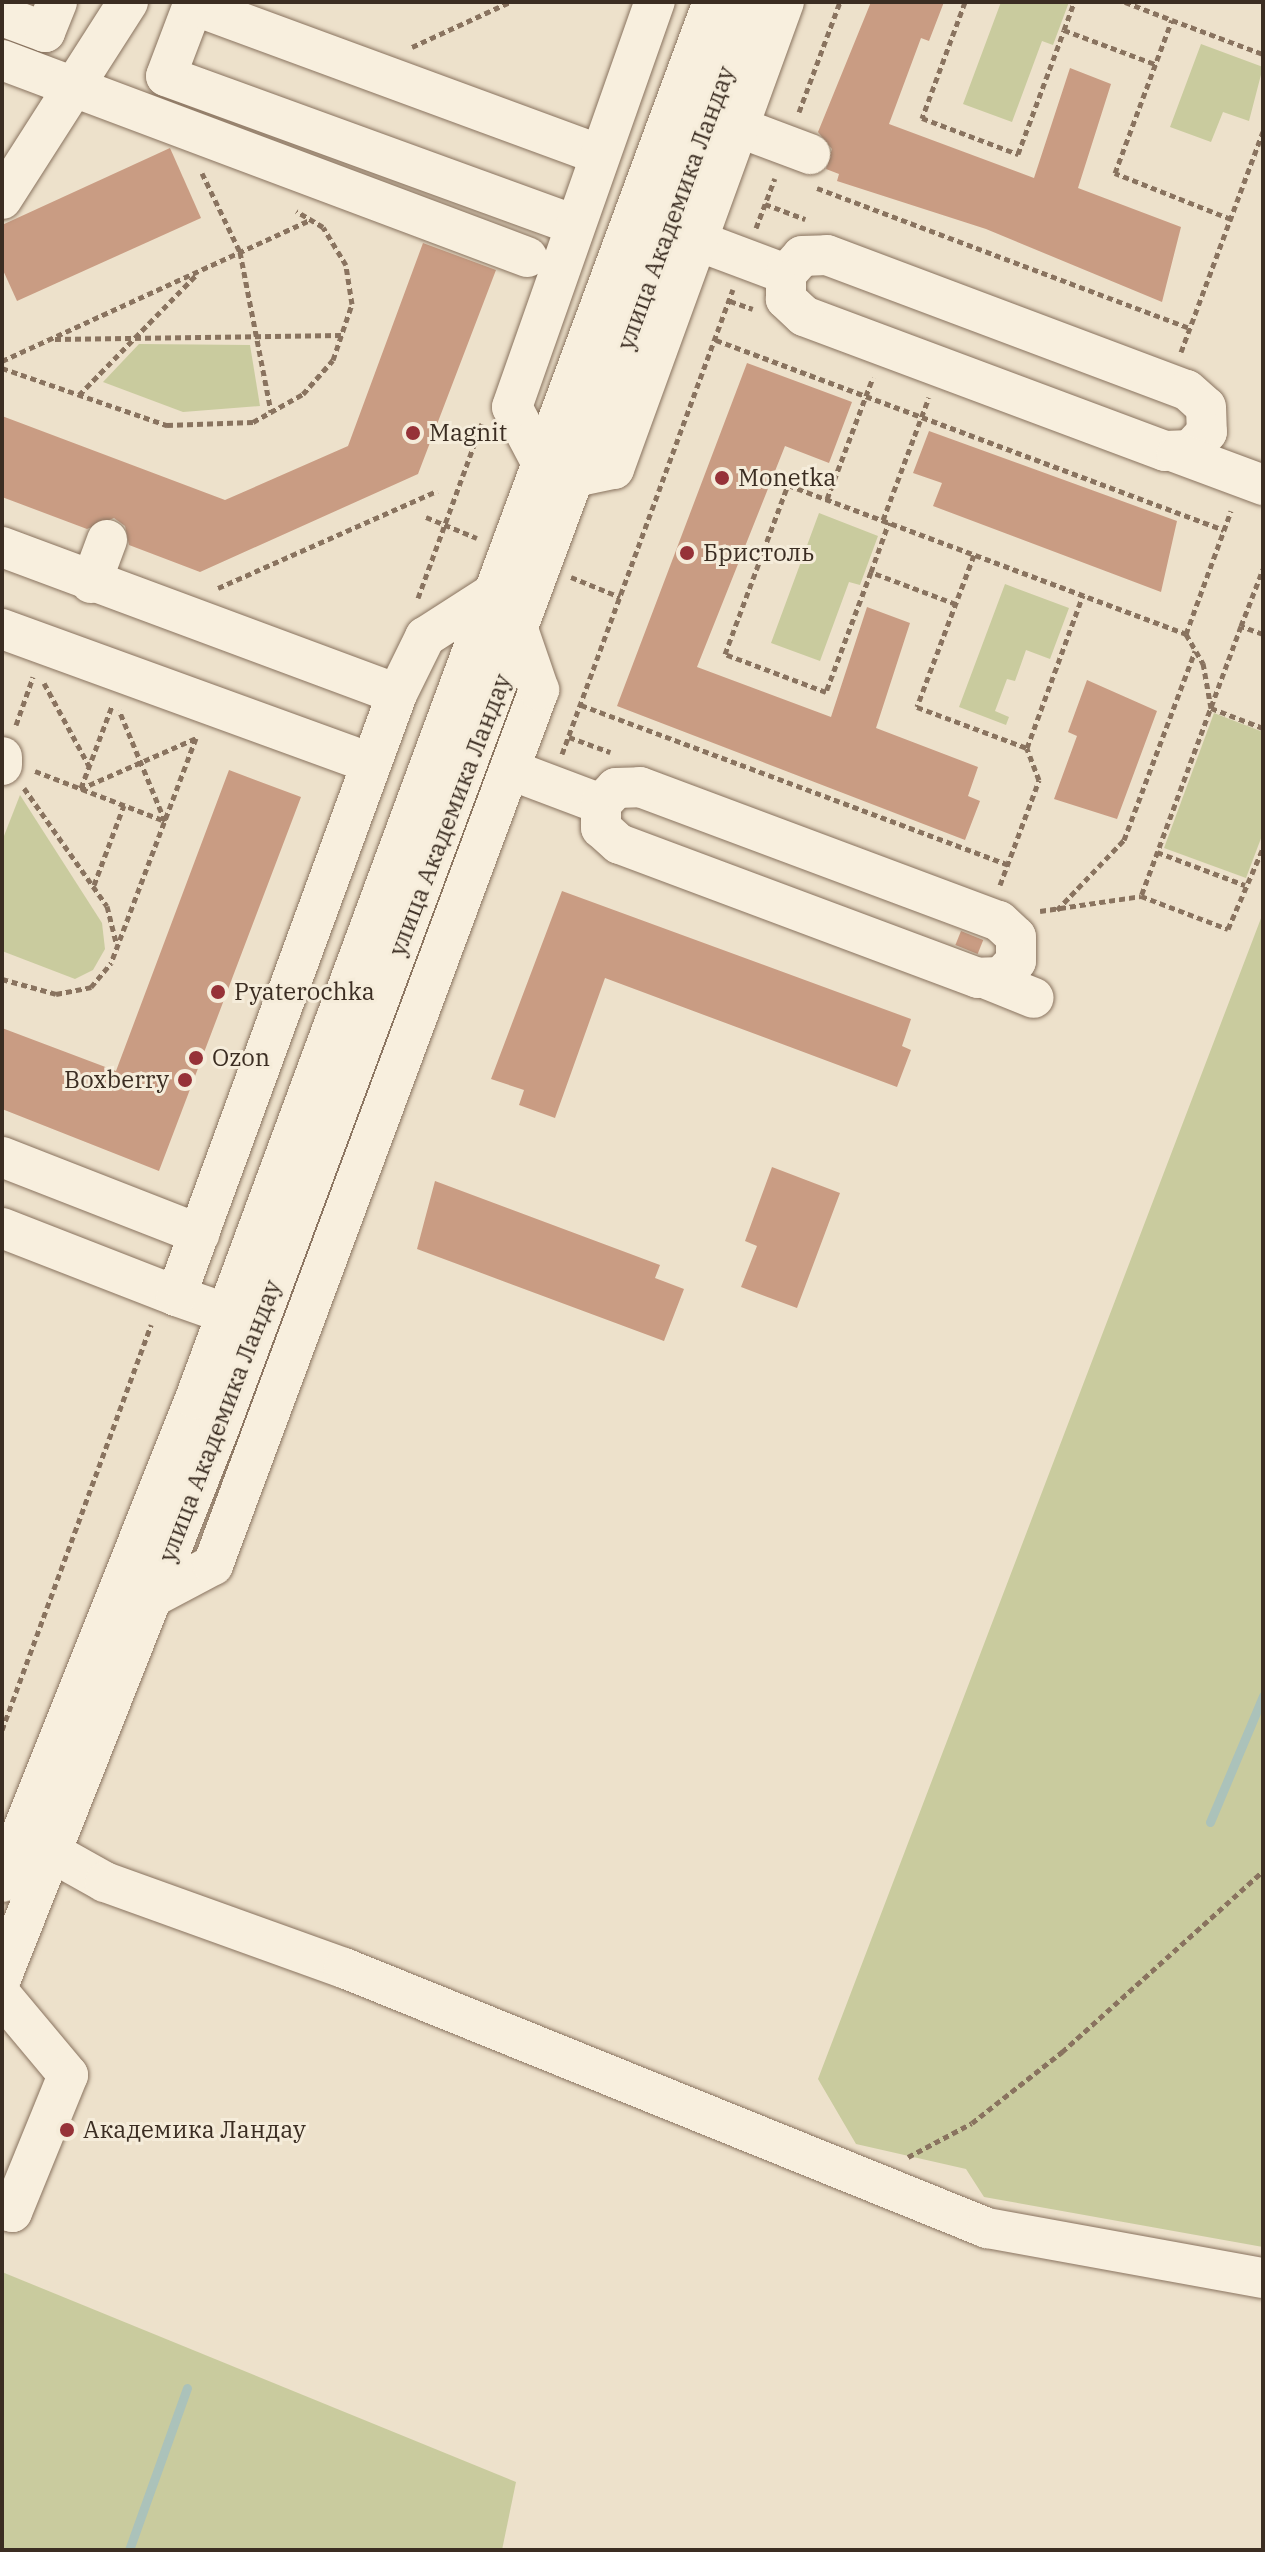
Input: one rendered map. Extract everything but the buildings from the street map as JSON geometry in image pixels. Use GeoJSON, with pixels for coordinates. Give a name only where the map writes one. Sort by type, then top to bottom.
{"type":"FeatureCollection","features":[{"type":"Feature","properties":{"kind":"street"},"geometry":{"type":"LineString","coordinates":[[2,16],[45,32],[57,2]]}},
{"type":"Feature","properties":{"kind":"street"},"geometry":{"type":"LineString","coordinates":[[2,199],[74,104],[128,2]]}},
{"type":"Feature","properties":{"kind":"street"},"geometry":{"type":"LineString","coordinates":[[655,2],[572,224],[512,407],[558,470],[614,469],[784,2]]}},
{"type":"Feature","properties":{"kind":"street","name":"улица Академика Ландау"},"geometry":{"type":"LineString","coordinates":[[25,1838],[151,1598],[519,632],[558,470],[713,2]]}},
{"type":"Feature","properties":{"kind":"street","name":"улица Академика Ландау"},"geometry":{"type":"LineString","coordinates":[[25,1838],[492,594],[558,470],[751,2]]}},
{"type":"Feature","properties":{"kind":"street"},"geometry":{"type":"LineString","coordinates":[[114,102],[166,76],[193,5],[243,12],[598,154]]}},
{"type":"Feature","properties":{"kind":"street"},"geometry":{"type":"LineString","coordinates":[[2,60],[74,104],[114,102],[366,194],[527,257]]}},
{"type":"Feature","properties":{"kind":"street"},"geometry":{"type":"LineString","coordinates":[[166,76],[572,224]]}},
{"type":"Feature","properties":{"kind":"street"},"geometry":{"type":"LineString","coordinates":[[738,127],[799,165]]}},
{"type":"Feature","properties":{"kind":"street"},"geometry":{"type":"LineString","coordinates":[[698,241],[786,274]]}},
{"type":"Feature","properties":{"kind":"street"},"geometry":{"type":"LineString","coordinates":[[1177,453],[1207,432],[1206,407],[1187,390],[827,255],[802,256],[786,274],[786,299],[804,316],[1177,453],[1248,495]]}},
{"type":"Feature","properties":{"kind":"street"},"geometry":{"type":"LineString","coordinates":[[91,583],[107,540]]}},
{"type":"Feature","properties":{"kind":"street"},"geometry":{"type":"LineString","coordinates":[[2,547],[91,583],[397,694]]}},
{"type":"Feature","properties":{"kind":"street"},"geometry":{"type":"LineString","coordinates":[[176,1296],[397,694],[425,637],[492,594]]}},
{"type":"Feature","properties":{"kind":"street"},"geometry":{"type":"LineString","coordinates":[[2,629],[371,763]]}},
{"type":"Feature","properties":{"kind":"street"},"geometry":{"type":"LineString","coordinates":[[151,1598],[213,1565],[539,690],[519,632]]}},
{"type":"Feature","properties":{"kind":"street"},"geometry":{"type":"LineString","coordinates":[[511,770],[601,804]]}},
{"type":"Feature","properties":{"kind":"street"},"geometry":{"type":"LineString","coordinates":[[989,980],[1011,971],[1018,949],[999,921],[640,787],[616,788],[601,804],[601,828],[619,844],[1034,998]]}},
{"type":"Feature","properties":{"kind":"street"},"geometry":{"type":"LineString","coordinates":[[2,1157],[200,1234]]}},
{"type":"Feature","properties":{"kind":"street"},"geometry":{"type":"LineString","coordinates":[[2,1228],[222,1312]]}},
{"type":"Feature","properties":{"kind":"street"},"geometry":{"type":"LineString","coordinates":[[2,1882],[25,1838]]}},
{"type":"Feature","properties":{"kind":"street"},"geometry":{"type":"LineString","coordinates":[[2,1976],[25,1838]]}},
{"type":"Feature","properties":{"kind":"street"},"geometry":{"type":"LineString","coordinates":[[25,1838],[105,1882],[344,1968],[987,2228],[1263,2278]]}},
{"type":"Feature","properties":{"kind":"street"},"geometry":{"type":"LineString","coordinates":[[2,1996],[68,2075],[12,2212],[2,2208]]}},
{"type":"Feature","properties":{"kind":"path"},"geometry":{"type":"LineString","coordinates":[[408,49],[510,2]]}},
{"type":"Feature","properties":{"kind":"path"},"geometry":{"type":"LineString","coordinates":[[799,165],[840,2]]}},
{"type":"Feature","properties":{"kind":"path"},"geometry":{"type":"LineString","coordinates":[[965,2],[922,118],[1018,154],[1074,2]]}},
{"type":"Feature","properties":{"kind":"path"},"geometry":{"type":"LineString","coordinates":[[1125,2],[1263,54]]}},
{"type":"Feature","properties":{"kind":"path"},"geometry":{"type":"LineString","coordinates":[[1172,20],[1115,173],[1231,219]]}},
{"type":"Feature","properties":{"kind":"path"},"geometry":{"type":"LineString","coordinates":[[1064,30],[1155,64]]}},
{"type":"Feature","properties":{"kind":"path"},"geometry":{"type":"LineString","coordinates":[[1164,354],[1179,359],[1263,132]]}},
{"type":"Feature","properties":{"kind":"path"},"geometry":{"type":"LineString","coordinates":[[196,158],[240,252],[271,412]]}},
{"type":"Feature","properties":{"kind":"path"},"geometry":{"type":"LineString","coordinates":[[551,785],[777,173],[799,165],[1190,328]]}},
{"type":"Feature","properties":{"kind":"path"},"geometry":{"type":"LineString","coordinates":[[2,361],[366,194]]}},
{"type":"Feature","properties":{"kind":"path"},"geometry":{"type":"LineString","coordinates":[[2,368],[167,425],[208,429],[271,412],[303,394],[333,360],[352,304],[346,265],[311,220],[284,203]]}},
{"type":"Feature","properties":{"kind":"path"},"geometry":{"type":"LineString","coordinates":[[765,204],[809,221]]}},
{"type":"Feature","properties":{"kind":"path"},"geometry":{"type":"LineString","coordinates":[[79,395],[201,270]]}},
{"type":"Feature","properties":{"kind":"path"},"geometry":{"type":"LineString","coordinates":[[50,339],[341,335]]}},
{"type":"Feature","properties":{"kind":"path"},"geometry":{"type":"LineString","coordinates":[[715,339],[1224,530]]}},
{"type":"Feature","properties":{"kind":"path"},"geometry":{"type":"LineString","coordinates":[[827,499],[875,370]]}},
{"type":"Feature","properties":{"kind":"path"},"geometry":{"type":"LineString","coordinates":[[931,391],[886,521],[871,572],[826,692],[725,654],[788,485],[886,521],[1186,634],[1195,651],[1211,708]]}},
{"type":"Feature","properties":{"kind":"path"},"geometry":{"type":"LineString","coordinates":[[218,588],[437,491]]}},
{"type":"Feature","properties":{"kind":"path"},"geometry":{"type":"LineString","coordinates":[[1186,634],[1224,530],[1248,495]]}},
{"type":"Feature","properties":{"kind":"path"},"geometry":{"type":"LineString","coordinates":[[974,555],[917,707],[1027,748]]}},
{"type":"Feature","properties":{"kind":"path"},"geometry":{"type":"LineString","coordinates":[[1263,569],[1141,896],[1228,929],[1263,848]]}},
{"type":"Feature","properties":{"kind":"path"},"geometry":{"type":"LineString","coordinates":[[871,572],[956,604]]}},
{"type":"Feature","properties":{"kind":"path"},"geometry":{"type":"LineString","coordinates":[[996,897],[1039,780],[1027,748],[1083,595]]}},
{"type":"Feature","properties":{"kind":"path"},"geometry":{"type":"LineString","coordinates":[[1241,626],[1263,634]]}},
{"type":"Feature","properties":{"kind":"path"},"geometry":{"type":"LineString","coordinates":[[1057,911],[1124,840],[1195,651]]}},
{"type":"Feature","properties":{"kind":"path"},"geometry":{"type":"LineString","coordinates":[[3,760],[33,676]]}},
{"type":"Feature","properties":{"kind":"path"},"geometry":{"type":"LineString","coordinates":[[42,680],[89,766]]}},
{"type":"Feature","properties":{"kind":"path"},"geometry":{"type":"LineString","coordinates":[[581,705],[1008,865]]}},
{"type":"Feature","properties":{"kind":"path"},"geometry":{"type":"LineString","coordinates":[[80,789],[115,707],[165,821]]}},
{"type":"Feature","properties":{"kind":"path"},"geometry":{"type":"LineString","coordinates":[[1211,708],[1263,728]]}},
{"type":"Feature","properties":{"kind":"path"},"geometry":{"type":"LineString","coordinates":[[2,979],[56,994],[91,987],[111,963],[196,738],[80,789]]}},
{"type":"Feature","properties":{"kind":"path"},"geometry":{"type":"LineString","coordinates":[[3,760],[165,821]]}},
{"type":"Feature","properties":{"kind":"path"},"geometry":{"type":"LineString","coordinates":[[3,760],[94,886],[117,936],[111,963]]}},
{"type":"Feature","properties":{"kind":"path"},"geometry":{"type":"LineString","coordinates":[[94,886],[124,805]]}},
{"type":"Feature","properties":{"kind":"path"},"geometry":{"type":"LineString","coordinates":[[1157,852],[1245,885]]}},
{"type":"Feature","properties":{"kind":"path"},"geometry":{"type":"LineString","coordinates":[[890,2157],[916,2157],[972,2123],[1263,1871]]}},
{"type":"Feature","properties":{"kind":"green space"},"geometry":{"type":"Polygon","coordinates":[[[1001,2],[1069,2],[1053,45],[1042,41],[1012,122],[963,104],[1001,2]]]}},
{"type":"Feature","properties":{"kind":"green space"},"geometry":{"type":"Polygon","coordinates":[[[1201,44],[1263,67],[1249,121],[1223,112],[1211,142],[1170,127],[1201,44]]]}},
{"type":"Feature","properties":{"kind":"green space"},"geometry":{"type":"Polygon","coordinates":[[[139,344],[250,345],[260,406],[183,412],[103,382],[139,344]]]}},
{"type":"Feature","properties":{"kind":"green space"},"geometry":{"type":"Polygon","coordinates":[[[819,513],[878,536],[860,585],[849,582],[820,661],[771,643],[819,513]]]}},
{"type":"Feature","properties":{"kind":"green space"},"geometry":{"type":"Polygon","coordinates":[[[1005,584],[1069,608],[1050,659],[1026,650],[1015,681],[1007,679],[995,711],[1009,717],[1006,725],[959,707],[1005,584]]]}},
{"type":"Feature","properties":{"kind":"green space"},"geometry":{"type":"Polygon","coordinates":[[[1214,713],[1263,732],[1263,833],[1246,878],[1164,848],[1214,713]]]}},
{"type":"Feature","properties":{"kind":"green space"},"geometry":{"type":"Polygon","coordinates":[[[20,795],[102,923],[105,949],[93,970],[75,979],[2,951],[2,841],[20,795]]]}},
{"type":"Feature","properties":{"kind":"green space"},"geometry":{"type":"Polygon","coordinates":[[[1263,913],[1263,2247],[984,2197],[966,2169],[856,2144],[818,2079],[1263,913]]]}},
{"type":"Feature","properties":{"kind":"green space"},"geometry":{"type":"Polygon","coordinates":[[[2,2272],[516,2482],[502,2550],[2,2550],[2,2272]]]}},
{"type":"Feature","properties":{"kind":"waterway"},"geometry":{"type":"LineString","coordinates":[[1210,1822],[1263,1696]]}},
{"type":"Feature","properties":{"kind":"waterway"},"geometry":{"type":"LineString","coordinates":[[129,2550],[187,2388]]}},
{"type":"Feature","properties":{"kind":"place","name":"Magnit"},"geometry":{"type":"Point","coordinates":[413,433]}},
{"type":"Feature","properties":{"kind":"place","name":"Monetka"},"geometry":{"type":"Point","coordinates":[722,478]}},
{"type":"Feature","properties":{"kind":"place","name":"Бристоль"},"geometry":{"type":"Point","coordinates":[687,553]}},
{"type":"Feature","properties":{"kind":"place","name":"Pyaterochka"},"geometry":{"type":"Point","coordinates":[218,992]}},
{"type":"Feature","properties":{"kind":"place","name":"Ozon"},"geometry":{"type":"Point","coordinates":[196,1058]}},
{"type":"Feature","properties":{"kind":"place","name":"Boxberry"},"geometry":{"type":"Point","coordinates":[185,1080]}},
{"type":"Feature","properties":{"kind":"place","name":"Академика Ландау"},"geometry":{"type":"Point","coordinates":[67,2130]}}]}
